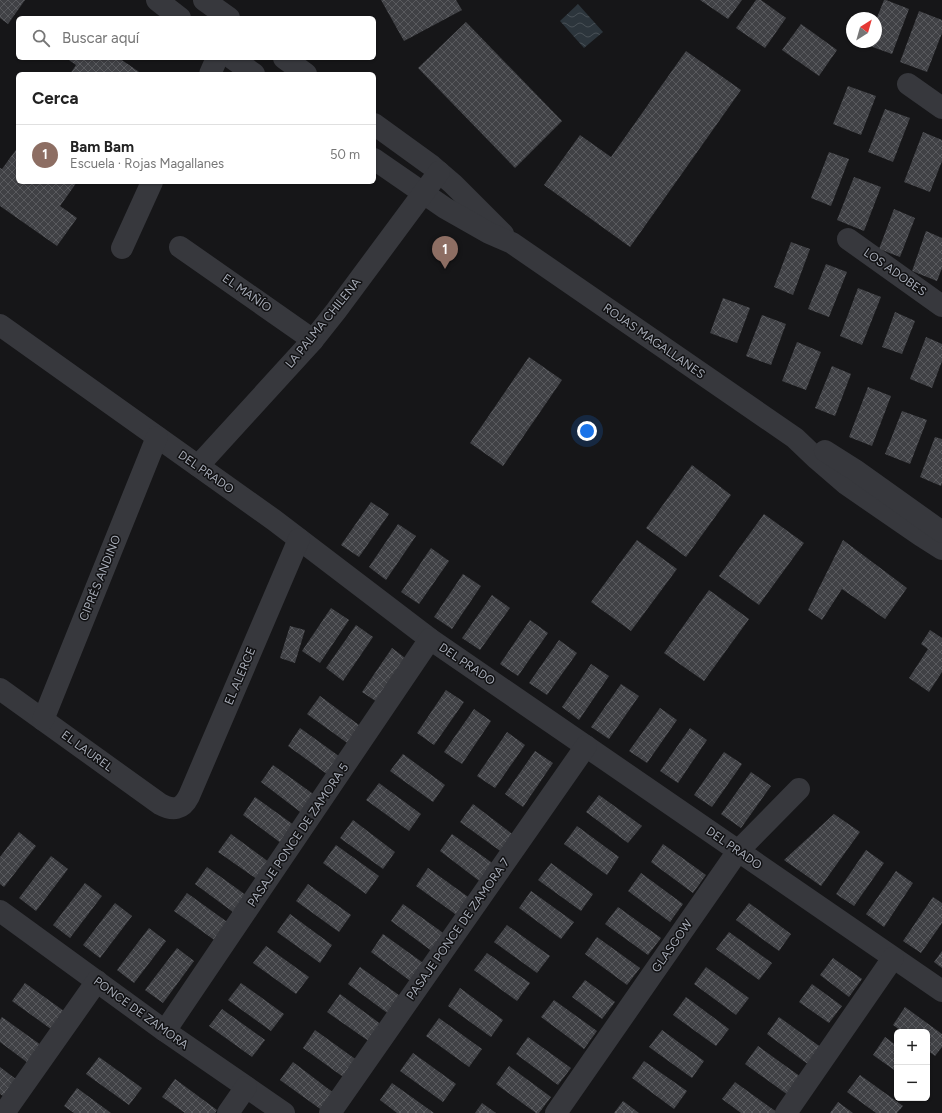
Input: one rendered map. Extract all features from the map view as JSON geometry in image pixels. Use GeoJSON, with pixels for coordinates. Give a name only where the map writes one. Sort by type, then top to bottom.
{"type":"FeatureCollection","features":[{"type":"Feature","properties":{"kind":"street"},"geometry":{"type":"LineString","coordinates":[[156,0],[177,16]]}},
{"type":"Feature","properties":{"kind":"street"},"geometry":{"type":"LineString","coordinates":[[204,0],[225,16]]}},
{"type":"Feature","properties":{"kind":"street"},"geometry":{"type":"LineString","coordinates":[[211,72],[216,60]]}},
{"type":"Feature","properties":{"kind":"street"},"geometry":{"type":"LineString","coordinates":[[235,60],[251,72]]}},
{"type":"Feature","properties":{"kind":"street"},"geometry":{"type":"LineString","coordinates":[[287,60],[303,72]]}},
{"type":"Feature","properties":{"kind":"street"},"geometry":{"type":"LineString","coordinates":[[908,84],[942,108]]}},
{"type":"Feature","properties":{"kind":"street","name":"ROJAS MAGALLANES"},"geometry":{"type":"LineString","coordinates":[[376,125],[439,172],[473,203],[512,243]]}},
{"type":"Feature","properties":{"kind":"street","name":"ROJAS MAGALLANES"},"geometry":{"type":"LineString","coordinates":[[376,160],[423,194],[467,222],[512,243],[795,438],[846,484],[942,549]]}},
{"type":"Feature","properties":{"kind":"street","name":"LA PALMA CHILENA"},"geometry":{"type":"LineString","coordinates":[[198,466],[313,340],[439,172]]}},
{"type":"Feature","properties":{"kind":"street"},"geometry":{"type":"LineString","coordinates":[[122,248],[151,184]]}},
{"type":"Feature","properties":{"kind":"street","name":"LOS ADOBES"},"geometry":{"type":"LineString","coordinates":[[848,239],[942,306]]}},
{"type":"Feature","properties":{"kind":"street","name":"EL MAÑÍO"},"geometry":{"type":"LineString","coordinates":[[180,247],[313,340]]}},
{"type":"Feature","properties":{"kind":"street","name":"DEL PRADO"},"geometry":{"type":"LineString","coordinates":[[1,329],[299,538],[430,639],[942,991]]}},
{"type":"Feature","properties":{"kind":"street","name":"CIPRÉS ANDINO"},"geometry":{"type":"LineString","coordinates":[[43,720],[157,437]]}},
{"type":"Feature","properties":{"kind":"street","name":"ROJAS MAGALLANES"},"geometry":{"type":"LineString","coordinates":[[795,438],[830,454],[942,532]]}},
{"type":"Feature","properties":{"kind":"street","name":"EL ALERCE"},"geometry":{"type":"LineString","coordinates":[[175,809],[186,802],[189,796],[299,538]]}},
{"type":"Feature","properties":{"kind":"street","name":"PASAJE PONCE DE ZAMORA 5"},"geometry":{"type":"LineString","coordinates":[[165,1031],[430,639]]}},
{"type":"Feature","properties":{"kind":"street","name":"EL LAUREL"},"geometry":{"type":"LineString","coordinates":[[0,689],[160,804],[167,808],[175,809]]}},
{"type":"Feature","properties":{"kind":"street","name":"PASAJE PONCE DE ZAMORA 7"},"geometry":{"type":"LineString","coordinates":[[330,1113],[586,746]]}},
{"type":"Feature","properties":{"kind":"street","name":"GLASGOW"},"geometry":{"type":"LineString","coordinates":[[556,1113],[738,851],[799,789]]}},
{"type":"Feature","properties":{"kind":"street","name":"PONCE DE ZAMORA"},"geometry":{"type":"LineString","coordinates":[[0,911],[165,1031],[284,1113]]}},
{"type":"Feature","properties":{"kind":"street"},"geometry":{"type":"LineString","coordinates":[[786,1113],[893,958]]}},
{"type":"Feature","properties":{"kind":"street"},"geometry":{"type":"LineString","coordinates":[[4,1113],[97,981]]}},
{"type":"Feature","properties":{"kind":"street"},"geometry":{"type":"LineString","coordinates":[[228,1113],[246,1087]]}},
{"type":"Feature","properties":{"kind":"water"},"geometry":{"type":"Polygon","coordinates":[[[578,4],[603,32],[584,48],[560,21],[578,4]]]}},
{"type":"Feature","properties":{"kind":"building"},"geometry":{"type":"Polygon","coordinates":[[[0,0],[25,0],[8,24],[0,18],[0,0]]]}},
{"type":"Feature","properties":{"kind":"building"},"geometry":{"type":"Polygon","coordinates":[[[381,0],[456,0],[462,10],[404,41],[381,0]]]}},
{"type":"Feature","properties":{"kind":"building"},"geometry":{"type":"Polygon","coordinates":[[[700,0],[742,0],[728,19],[700,0]]]}},
{"type":"Feature","properties":{"kind":"building"},"geometry":{"type":"Polygon","coordinates":[[[756,0],[761,0],[786,18],[765,48],[736,28],[756,0]]]}},
{"type":"Feature","properties":{"kind":"building"},"geometry":{"type":"Polygon","coordinates":[[[884,0],[909,9],[892,54],[875,48],[882,48],[882,12],[879,12],[884,0]]]}},
{"type":"Feature","properties":{"kind":"building"},"geometry":{"type":"Polygon","coordinates":[[[919,11],[942,20],[942,33],[927,72],[900,62],[919,11]]]}},
{"type":"Feature","properties":{"kind":"building"},"geometry":{"type":"Polygon","coordinates":[[[466,22],[562,121],[515,168],[418,68],[466,22]]]}},
{"type":"Feature","properties":{"kind":"building"},"geometry":{"type":"Polygon","coordinates":[[[801,24],[837,50],[819,76],[782,50],[801,24]]]}},
{"type":"Feature","properties":{"kind":"building"},"geometry":{"type":"Polygon","coordinates":[[[686,51],[741,90],[630,247],[544,185],[580,135],[611,157],[686,51]]]}},
{"type":"Feature","properties":{"kind":"building"},"geometry":{"type":"Polygon","coordinates":[[[69,60],[122,60],[139,72],[71,72],[76,65],[69,60]]]}},
{"type":"Feature","properties":{"kind":"building"},"geometry":{"type":"Polygon","coordinates":[[[848,86],[876,96],[861,135],[833,124],[848,86]]]}},
{"type":"Feature","properties":{"kind":"building"},"geometry":{"type":"Polygon","coordinates":[[[885,109],[910,118],[893,162],[868,152],[885,109]]]}},
{"type":"Feature","properties":{"kind":"building"},"geometry":{"type":"Polygon","coordinates":[[[923,132],[942,140],[942,161],[930,192],[904,182],[923,132]]]}},
{"type":"Feature","properties":{"kind":"building"},"geometry":{"type":"Polygon","coordinates":[[[16,150],[16,184],[76,184],[60,206],[77,218],[57,246],[0,206],[0,168],[2,169],[16,150]]]}},
{"type":"Feature","properties":{"kind":"building"},"geometry":{"type":"Polygon","coordinates":[[[829,152],[849,159],[831,206],[811,198],[829,152]]]}},
{"type":"Feature","properties":{"kind":"building"},"geometry":{"type":"Polygon","coordinates":[[[854,177],[881,187],[864,231],[837,220],[854,177]]]}},
{"type":"Feature","properties":{"kind":"building"},"geometry":{"type":"Polygon","coordinates":[[[894,209],[915,218],[900,257],[879,249],[894,209]]]}},
{"type":"Feature","properties":{"kind":"building"},"geometry":{"type":"Polygon","coordinates":[[[926,231],[942,238],[942,268],[937,281],[912,271],[926,231]]]}},
{"type":"Feature","properties":{"kind":"building"},"geometry":{"type":"Polygon","coordinates":[[[791,242],[810,249],[793,295],[774,287],[791,242]]]}},
{"type":"Feature","properties":{"kind":"building"},"geometry":{"type":"Polygon","coordinates":[[[826,264],[847,272],[829,317],[808,309],[826,264]]]}},
{"type":"Feature","properties":{"kind":"building"},"geometry":{"type":"Polygon","coordinates":[[[858,288],[881,297],[862,345],[840,336],[858,288]]]}},
{"type":"Feature","properties":{"kind":"building"},"geometry":{"type":"Polygon","coordinates":[[[723,298],[750,308],[737,343],[710,333],[723,298]]]}},
{"type":"Feature","properties":{"kind":"building"},"geometry":{"type":"Polygon","coordinates":[[[895,312],[915,321],[902,354],[882,347],[895,312]]]}},
{"type":"Feature","properties":{"kind":"building"},"geometry":{"type":"Polygon","coordinates":[[[762,315],[786,324],[771,365],[746,356],[762,315]]]}},
{"type":"Feature","properties":{"kind":"building"},"geometry":{"type":"Polygon","coordinates":[[[926,337],[942,344],[942,361],[932,388],[910,379],[926,337]]]}},
{"type":"Feature","properties":{"kind":"building"},"geometry":{"type":"Polygon","coordinates":[[[797,342],[821,352],[806,390],[782,381],[797,342]]]}},
{"type":"Feature","properties":{"kind":"building"},"geometry":{"type":"Polygon","coordinates":[[[529,357],[562,380],[503,466],[470,443],[529,357]]]}},
{"type":"Feature","properties":{"kind":"building"},"geometry":{"type":"Polygon","coordinates":[[[832,366],[851,374],[835,416],[815,408],[832,366]]]}},
{"type":"Feature","properties":{"kind":"building"},"geometry":{"type":"Polygon","coordinates":[[[868,387],[891,396],[872,446],[849,437],[868,387]]]}},
{"type":"Feature","properties":{"kind":"building"},"geometry":{"type":"Polygon","coordinates":[[[902,411],[927,420],[910,464],[885,454],[902,411]]]}},
{"type":"Feature","properties":{"kind":"building"},"geometry":{"type":"Polygon","coordinates":[[[935,437],[942,439],[941,486],[920,477],[935,437]]]}},
{"type":"Feature","properties":{"kind":"building"},"geometry":{"type":"Polygon","coordinates":[[[692,465],[731,495],[686,557],[646,528],[692,465]]]}},
{"type":"Feature","properties":{"kind":"building"},"geometry":{"type":"Polygon","coordinates":[[[371,502],[389,514],[359,557],[341,545],[371,502]]]}},
{"type":"Feature","properties":{"kind":"building"},"geometry":{"type":"Polygon","coordinates":[[[764,514],[804,543],[759,605],[719,576],[764,514]]]}},
{"type":"Feature","properties":{"kind":"building"},"geometry":{"type":"Polygon","coordinates":[[[398,524],[416,536],[386,580],[369,567],[398,524]]]}},
{"type":"Feature","properties":{"kind":"building"},"geometry":{"type":"Polygon","coordinates":[[[637,540],[677,569],[631,631],[591,602],[637,540]]]}},
{"type":"Feature","properties":{"kind":"building"},"geometry":{"type":"Polygon","coordinates":[[[843,540],[907,588],[885,619],[842,589],[822,620],[808,610],[843,540]]]}},
{"type":"Feature","properties":{"kind":"building"},"geometry":{"type":"Polygon","coordinates":[[[431,548],[449,561],[419,604],[401,592],[431,548]]]}},
{"type":"Feature","properties":{"kind":"building"},"geometry":{"type":"Polygon","coordinates":[[[463,574],[481,586],[452,629],[434,617],[463,574]]]}},
{"type":"Feature","properties":{"kind":"building"},"geometry":{"type":"Polygon","coordinates":[[[709,590],[749,619],[704,681],[664,653],[709,590]]]}},
{"type":"Feature","properties":{"kind":"building"},"geometry":{"type":"Polygon","coordinates":[[[492,595],[510,608],[480,650],[462,638],[492,595]]]}},
{"type":"Feature","properties":{"kind":"building"},"geometry":{"type":"Polygon","coordinates":[[[331,608],[349,620],[320,663],[302,651],[331,608]]]}},
{"type":"Feature","properties":{"kind":"building"},"geometry":{"type":"Polygon","coordinates":[[[530,620],[548,633],[518,676],[500,664],[530,620]]]}},
{"type":"Feature","properties":{"kind":"building"},"geometry":{"type":"Polygon","coordinates":[[[356,625],[373,637],[343,681],[326,668],[356,625]]]}},
{"type":"Feature","properties":{"kind":"building"},"geometry":{"type":"Polygon","coordinates":[[[290,626],[305,630],[295,663],[280,658],[290,626]]]}},
{"type":"Feature","properties":{"kind":"building"},"geometry":{"type":"Polygon","coordinates":[[[930,630],[942,638],[942,672],[929,692],[909,678],[928,649],[921,644],[930,630]]]}},
{"type":"Feature","properties":{"kind":"building"},"geometry":{"type":"Polygon","coordinates":[[[559,640],[577,653],[547,695],[529,683],[559,640]]]}},
{"type":"Feature","properties":{"kind":"building"},"geometry":{"type":"Polygon","coordinates":[[[392,648],[409,661],[380,704],[362,692],[392,648]]]}},
{"type":"Feature","properties":{"kind":"building"},"geometry":{"type":"Polygon","coordinates":[[[591,664],[609,676],[579,720],[562,707],[591,664]]]}},
{"type":"Feature","properties":{"kind":"building"},"geometry":{"type":"Polygon","coordinates":[[[621,684],[639,696],[609,739],[591,727],[621,684]]]}},
{"type":"Feature","properties":{"kind":"building"},"geometry":{"type":"Polygon","coordinates":[[[446,690],[464,702],[434,745],[417,733],[446,690]]]}},
{"type":"Feature","properties":{"kind":"building"},"geometry":{"type":"Polygon","coordinates":[[[320,696],[363,728],[350,745],[307,714],[320,696]]]}},
{"type":"Feature","properties":{"kind":"building"},"geometry":{"type":"Polygon","coordinates":[[[660,708],[677,720],[647,763],[629,751],[660,708]]]}},
{"type":"Feature","properties":{"kind":"building"},"geometry":{"type":"Polygon","coordinates":[[[474,709],[491,721],[462,764],[444,752],[474,709]]]}},
{"type":"Feature","properties":{"kind":"building"},"geometry":{"type":"Polygon","coordinates":[[[300,728],[343,759],[331,777],[288,746],[300,728]]]}},
{"type":"Feature","properties":{"kind":"building"},"geometry":{"type":"Polygon","coordinates":[[[690,728],[707,740],[678,783],[660,771],[690,728]]]}},
{"type":"Feature","properties":{"kind":"building"},"geometry":{"type":"Polygon","coordinates":[[[507,732],[525,745],[495,788],[477,776],[507,732]]]}},
{"type":"Feature","properties":{"kind":"building"},"geometry":{"type":"Polygon","coordinates":[[[535,751],[553,763],[523,807],[505,794],[535,751]]]}},
{"type":"Feature","properties":{"kind":"building"},"geometry":{"type":"Polygon","coordinates":[[[724,752],[742,764],[712,807],[694,795],[724,752]]]}},
{"type":"Feature","properties":{"kind":"building"},"geometry":{"type":"Polygon","coordinates":[[[403,754],[445,785],[433,802],[390,771],[403,754]]]}},
{"type":"Feature","properties":{"kind":"building"},"geometry":{"type":"Polygon","coordinates":[[[273,765],[316,796],[303,814],[261,782],[273,765]]]}},
{"type":"Feature","properties":{"kind":"building"},"geometry":{"type":"Polygon","coordinates":[[[751,772],[771,786],[741,828],[721,814],[751,772]]]}},
{"type":"Feature","properties":{"kind":"building"},"geometry":{"type":"Polygon","coordinates":[[[379,783],[421,814],[409,831],[366,800],[379,783]]]}},
{"type":"Feature","properties":{"kind":"building"},"geometry":{"type":"Polygon","coordinates":[[[599,795],[642,826],[628,843],[586,812],[599,795]]]}},
{"type":"Feature","properties":{"kind":"building"},"geometry":{"type":"Polygon","coordinates":[[[255,797],[298,828],[285,846],[243,815],[255,797]]]}},
{"type":"Feature","properties":{"kind":"building"},"geometry":{"type":"Polygon","coordinates":[[[473,804],[515,836],[503,853],[460,822],[473,804]]]}},
{"type":"Feature","properties":{"kind":"building"},"geometry":{"type":"Polygon","coordinates":[[[834,814],[860,832],[821,886],[784,860],[834,814]]]}},
{"type":"Feature","properties":{"kind":"building"},"geometry":{"type":"Polygon","coordinates":[[[353,820],[395,852],[383,869],[340,838],[353,820]]]}},
{"type":"Feature","properties":{"kind":"building"},"geometry":{"type":"Polygon","coordinates":[[[577,826],[619,857],[607,875],[564,844],[577,826]]]}},
{"type":"Feature","properties":{"kind":"building"},"geometry":{"type":"Polygon","coordinates":[[[19,832],[36,846],[4,887],[0,884],[0,857],[19,832]]]}},
{"type":"Feature","properties":{"kind":"building"},"geometry":{"type":"Polygon","coordinates":[[[231,834],[273,865],[261,882],[218,852],[231,834]]]}},
{"type":"Feature","properties":{"kind":"building"},"geometry":{"type":"Polygon","coordinates":[[[452,834],[495,865],[482,883],[440,851],[452,834]]]}},
{"type":"Feature","properties":{"kind":"building"},"geometry":{"type":"Polygon","coordinates":[[[663,844],[706,875],[693,893],[651,862],[663,844]]]}},
{"type":"Feature","properties":{"kind":"building"},"geometry":{"type":"Polygon","coordinates":[[[336,845],[379,876],[366,894],[323,863],[336,845]]]}},
{"type":"Feature","properties":{"kind":"building"},"geometry":{"type":"Polygon","coordinates":[[[866,850],[884,863],[854,906],[836,894],[866,850]]]}},
{"type":"Feature","properties":{"kind":"building"},"geometry":{"type":"Polygon","coordinates":[[[51,856],[68,869],[36,911],[19,898],[51,856]]]}},
{"type":"Feature","properties":{"kind":"building"},"geometry":{"type":"Polygon","coordinates":[[[551,863],[593,894],[581,911],[538,880],[551,863]]]}},
{"type":"Feature","properties":{"kind":"building"},"geometry":{"type":"Polygon","coordinates":[[[207,867],[250,898],[237,915],[195,884],[207,867]]]}},
{"type":"Feature","properties":{"kind":"building"},"geometry":{"type":"Polygon","coordinates":[[[428,868],[471,899],[458,916],[416,886],[428,868]]]}},
{"type":"Feature","properties":{"kind":"building"},"geometry":{"type":"Polygon","coordinates":[[[896,871],[913,883],[884,927],[866,914],[896,871]]]}},
{"type":"Feature","properties":{"kind":"building"},"geometry":{"type":"Polygon","coordinates":[[[641,873],[683,904],[670,922],[628,891],[641,873]]]}},
{"type":"Feature","properties":{"kind":"building"},"geometry":{"type":"Polygon","coordinates":[[[85,883],[102,896],[70,938],[53,925],[85,883]]]}},
{"type":"Feature","properties":{"kind":"building"},"geometry":{"type":"Polygon","coordinates":[[[308,884],[351,915],[339,932],[296,901],[308,884]]]}},
{"type":"Feature","properties":{"kind":"building"},"geometry":{"type":"Polygon","coordinates":[[[531,891],[574,922],[561,939],[519,908],[531,891]]]}},
{"type":"Feature","properties":{"kind":"building"},"geometry":{"type":"Polygon","coordinates":[[[187,893],[230,924],[217,942],[174,911],[187,893]]]}},
{"type":"Feature","properties":{"kind":"building"},"geometry":{"type":"Polygon","coordinates":[[[933,897],[942,903],[942,923],[921,953],[903,941],[933,897]]]}},
{"type":"Feature","properties":{"kind":"building"},"geometry":{"type":"Polygon","coordinates":[[[115,903],[132,916],[100,958],[83,945],[115,903]]]}},
{"type":"Feature","properties":{"kind":"building"},"geometry":{"type":"Polygon","coordinates":[[[749,903],[791,934],[779,951],[736,920],[749,903]]]}},
{"type":"Feature","properties":{"kind":"building"},"geometry":{"type":"Polygon","coordinates":[[[403,904],[446,935],[433,952],[391,921],[403,904]]]}},
{"type":"Feature","properties":{"kind":"building"},"geometry":{"type":"Polygon","coordinates":[[[618,907],[661,938],[648,955],[605,924],[618,907]]]}},
{"type":"Feature","properties":{"kind":"building"},"geometry":{"type":"Polygon","coordinates":[[[290,914],[332,945],[320,963],[277,932],[290,914]]]}},
{"type":"Feature","properties":{"kind":"building"},"geometry":{"type":"Polygon","coordinates":[[[507,925],[550,956],[537,973],[494,942],[507,925]]]}},
{"type":"Feature","properties":{"kind":"building"},"geometry":{"type":"Polygon","coordinates":[[[149,928],[166,941],[134,983],[117,970],[149,928]]]}},
{"type":"Feature","properties":{"kind":"building"},"geometry":{"type":"Polygon","coordinates":[[[729,932],[772,963],[759,980],[716,949],[729,932]]]}},
{"type":"Feature","properties":{"kind":"building"},"geometry":{"type":"Polygon","coordinates":[[[383,934],[426,965],[413,983],[371,952],[383,934]]]}},
{"type":"Feature","properties":{"kind":"building"},"geometry":{"type":"Polygon","coordinates":[[[597,937],[640,968],[627,985],[585,954],[597,937]]]}},
{"type":"Feature","properties":{"kind":"building"},"geometry":{"type":"Polygon","coordinates":[[[266,946],[309,977],[296,994],[253,963],[266,946]]]}},
{"type":"Feature","properties":{"kind":"building"},"geometry":{"type":"Polygon","coordinates":[[[177,948],[194,961],[163,1003],[145,990],[177,948]]]}},
{"type":"Feature","properties":{"kind":"building"},"geometry":{"type":"Polygon","coordinates":[[[942,951],[942,968],[934,962],[942,951]]]}},
{"type":"Feature","properties":{"kind":"building"},"geometry":{"type":"Polygon","coordinates":[[[487,953],[530,983],[517,1001],[474,970],[487,953]]]}},
{"type":"Feature","properties":{"kind":"building"},"geometry":{"type":"Polygon","coordinates":[[[833,958],[862,979],[849,997],[820,975],[833,958]]]}},
{"type":"Feature","properties":{"kind":"building"},"geometry":{"type":"Polygon","coordinates":[[[360,967],[403,998],[390,1015],[348,984],[360,967]]]}},
{"type":"Feature","properties":{"kind":"building"},"geometry":{"type":"Polygon","coordinates":[[[706,967],[749,998],[736,1015],[694,984],[706,967]]]}},
{"type":"Feature","properties":{"kind":"building"},"geometry":{"type":"Polygon","coordinates":[[[585,980],[615,1002],[602,1019],[572,997],[585,980]]]}},
{"type":"Feature","properties":{"kind":"building"},"geometry":{"type":"Polygon","coordinates":[[[25,983],[68,1014],[55,1032],[12,1001],[25,983]]]}},
{"type":"Feature","properties":{"kind":"building"},"geometry":{"type":"Polygon","coordinates":[[[241,983],[284,1014],[271,1031],[228,1000],[241,983]]]}},
{"type":"Feature","properties":{"kind":"building"},"geometry":{"type":"Polygon","coordinates":[[[812,984],[842,1006],[829,1023],[799,1002],[812,984]]]}},
{"type":"Feature","properties":{"kind":"building"},"geometry":{"type":"Polygon","coordinates":[[[460,988],[503,1020],[491,1037],[448,1006],[460,988]]]}},
{"type":"Feature","properties":{"kind":"building"},"geometry":{"type":"Polygon","coordinates":[[[340,994],[382,1025],[370,1042],[327,1012],[340,994]]]}},
{"type":"Feature","properties":{"kind":"building"},"geometry":{"type":"Polygon","coordinates":[[[686,997],[729,1029],[716,1046],[673,1015],[686,997]]]}},
{"type":"Feature","properties":{"kind":"building"},"geometry":{"type":"Polygon","coordinates":[[[554,1000],[597,1031],[584,1049],[541,1017],[554,1000]]]}},
{"type":"Feature","properties":{"kind":"building"},"geometry":{"type":"Polygon","coordinates":[[[905,1007],[942,1034],[942,1047],[935,1056],[930,1052],[930,1029],[899,1029],[893,1025],[905,1007]]]}},
{"type":"Feature","properties":{"kind":"building"},"geometry":{"type":"Polygon","coordinates":[[[222,1009],[265,1040],[252,1057],[209,1026],[222,1009]]]}},
{"type":"Feature","properties":{"kind":"building"},"geometry":{"type":"Polygon","coordinates":[[[2,1017],[45,1048],[32,1066],[0,1042],[0,1020],[2,1017]]]}},
{"type":"Feature","properties":{"kind":"building"},"geometry":{"type":"Polygon","coordinates":[[[779,1017],[822,1048],[809,1065],[767,1034],[779,1017]]]}},
{"type":"Feature","properties":{"kind":"building"},"geometry":{"type":"Polygon","coordinates":[[[439,1018],[482,1049],[469,1067],[426,1036],[439,1018]]]}},
{"type":"Feature","properties":{"kind":"building"},"geometry":{"type":"Polygon","coordinates":[[[315,1030],[358,1061],[346,1079],[303,1048],[315,1030]]]}},
{"type":"Feature","properties":{"kind":"building"},"geometry":{"type":"Polygon","coordinates":[[[662,1030],[704,1061],[692,1078],[649,1047],[662,1030]]]}},
{"type":"Feature","properties":{"kind":"building"},"geometry":{"type":"Polygon","coordinates":[[[528,1037],[571,1068],[558,1085],[516,1054],[528,1037]]]}},
{"type":"Feature","properties":{"kind":"building"},"geometry":{"type":"Polygon","coordinates":[[[885,1037],[894,1044],[894,1070],[873,1055],[885,1037]]]}},
{"type":"Feature","properties":{"kind":"building"},"geometry":{"type":"Polygon","coordinates":[[[758,1046],[801,1077],[788,1095],[745,1064],[758,1046]]]}},
{"type":"Feature","properties":{"kind":"building"},"geometry":{"type":"Polygon","coordinates":[[[413,1053],[456,1084],[443,1102],[400,1071],[413,1053]]]}},
{"type":"Feature","properties":{"kind":"building"},"geometry":{"type":"Polygon","coordinates":[[[99,1057],[142,1088],[129,1105],[86,1074],[99,1057]]]}},
{"type":"Feature","properties":{"kind":"building"},"geometry":{"type":"Polygon","coordinates":[[[644,1061],[687,1091],[674,1109],[632,1078],[644,1061]]]}},
{"type":"Feature","properties":{"kind":"building"},"geometry":{"type":"Polygon","coordinates":[[[293,1062],[335,1094],[323,1111],[280,1080],[293,1062]]]}},
{"type":"Feature","properties":{"kind":"building"},"geometry":{"type":"Polygon","coordinates":[[[509,1066],[551,1097],[539,1113],[536,1113],[496,1084],[509,1066]]]}},
{"type":"Feature","properties":{"kind":"building"},"geometry":{"type":"Polygon","coordinates":[[[0,1067],[21,1083],[9,1100],[0,1094],[0,1067]]]}},
{"type":"Feature","properties":{"kind":"building"},"geometry":{"type":"Polygon","coordinates":[[[860,1075],[894,1101],[903,1106],[897,1113],[876,1113],[847,1092],[860,1075]]]}},
{"type":"Feature","properties":{"kind":"building"},"geometry":{"type":"Polygon","coordinates":[[[175,1079],[217,1110],[215,1113],[185,1113],[162,1097],[175,1079]]]}},
{"type":"Feature","properties":{"kind":"building"},"geometry":{"type":"Polygon","coordinates":[[[735,1082],[778,1113],[741,1113],[722,1099],[735,1082]]]}},
{"type":"Feature","properties":{"kind":"building"},"geometry":{"type":"Polygon","coordinates":[[[392,1083],[434,1113],[397,1113],[380,1100],[392,1083]]]}},
{"type":"Feature","properties":{"kind":"building"},"geometry":{"type":"Polygon","coordinates":[[[77,1088],[111,1113],[74,1113],[64,1106],[77,1088]]]}},
{"type":"Feature","properties":{"kind":"building"},"geometry":{"type":"Polygon","coordinates":[[[623,1101],[639,1113],[614,1113],[623,1101]]]}},
{"type":"Feature","properties":{"kind":"building"},"geometry":{"type":"Polygon","coordinates":[[[838,1102],[853,1113],[830,1113],[838,1102]]]}},
{"type":"Feature","properties":{"kind":"building"},"geometry":{"type":"Polygon","coordinates":[[[482,1103],[496,1113],[475,1113],[482,1103]]]}},
{"type":"Feature","properties":{"kind":"place","name":"Bam Bam"},"geometry":{"type":"Point","coordinates":[445,269]}}]}
